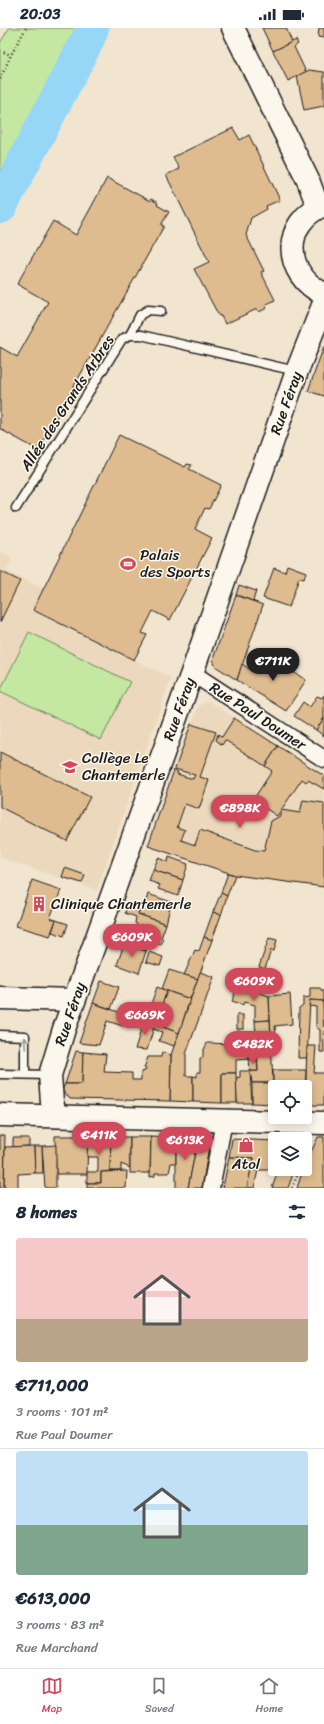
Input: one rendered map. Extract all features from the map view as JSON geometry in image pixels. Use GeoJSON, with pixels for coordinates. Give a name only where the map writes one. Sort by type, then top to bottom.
{"type":"FeatureCollection","features":[{"type":"Feature","properties":{"kind":"main road"},"geometry":{"type":"LineString","coordinates":[[233,28],[321,206],[306,216],[298,227],[293,240],[293,254],[296,268],[304,280],[314,289],[324,294]]}},
{"type":"Feature","properties":{"kind":"main road","name":"Rue Féray"},"geometry":{"type":"LineString","coordinates":[[56,1116],[51,1096],[50,1075],[74,1000],[192,673],[297,371],[324,303]]}},
{"type":"Feature","properties":{"kind":"main road"},"geometry":{"type":"LineString","coordinates":[[0,998],[74,1000]]}},
{"type":"Feature","properties":{"kind":"main road"},"geometry":{"type":"LineString","coordinates":[[0,1115],[324,1123]]}},
{"type":"Feature","properties":{"kind":"street","name":"Rue Paul Doumer"},"geometry":{"type":"LineString","coordinates":[[192,673],[324,759]]}},
{"type":"Feature","properties":{"kind":"street"},"geometry":{"type":"LineString","coordinates":[[211,1188],[224,1121]]}},
{"type":"Feature","properties":{"kind":"lane","name":"Allée des Grands Arbres"},"geometry":{"type":"LineString","coordinates":[[130,335],[140,316],[148,310],[161,311]]}},
{"type":"Feature","properties":{"kind":"lane","name":"Allée des Grands Arbres"},"geometry":{"type":"LineString","coordinates":[[16,508],[122,339],[130,335],[141,335],[297,371]]}},
{"type":"Feature","properties":{"kind":"lane"},"geometry":{"type":"LineString","coordinates":[[0,1035],[25,1036],[25,1074]]}},
{"type":"Feature","properties":{"kind":"lane"},"geometry":{"type":"LineString","coordinates":[[0,1074],[50,1075]]}},
{"type":"Feature","properties":{"kind":"path"},"geometry":{"type":"LineString","coordinates":[[0,79],[26,28]]}},
{"type":"Feature","properties":{"kind":"path"},"geometry":{"type":"LineString","coordinates":[[0,51],[11,55]]}},
{"type":"Feature","properties":{"kind":"path"},"geometry":{"type":"LineString","coordinates":[[292,1188],[297,1176]]}},
{"type":"Feature","properties":{"kind":"shaded area","name":"Collège Le Chantemerle"},"geometry":{"type":"Polygon","coordinates":[[[0,551],[12,558],[6,571],[44,589],[34,610],[171,678],[97,890],[0,858],[0,551]]]}},
{"type":"Feature","properties":{"kind":"shaded area"},"geometry":{"type":"Polygon","coordinates":[[[209,701],[324,776],[324,887],[235,875],[148,846],[198,706],[209,701]]]}},
{"type":"Feature","properties":{"kind":"green space"},"geometry":{"type":"Polygon","coordinates":[[[9,28],[79,28],[0,177],[0,43],[9,28]]]}},
{"type":"Feature","properties":{"kind":"green space"},"geometry":{"type":"Polygon","coordinates":[[[29,632],[130,682],[101,740],[0,691],[29,632]]]}},
{"type":"Feature","properties":{"kind":"building"},"geometry":{"type":"Polygon","coordinates":[[[262,28],[286,28],[292,42],[273,51],[262,28]]]}},
{"type":"Feature","properties":{"kind":"building"},"geometry":{"type":"Polygon","coordinates":[[[319,28],[324,28],[324,38],[318,37],[319,28]]]}},
{"type":"Feature","properties":{"kind":"building"},"geometry":{"type":"Polygon","coordinates":[[[296,40],[298,44],[294,47],[306,72],[288,81],[273,51],[296,40]]]}},
{"type":"Feature","properties":{"kind":"building"},"geometry":{"type":"Polygon","coordinates":[[[309,70],[324,72],[324,106],[304,110],[297,76],[309,70]]]}},
{"type":"Feature","properties":{"kind":"building"},"geometry":{"type":"Polygon","coordinates":[[[233,128],[240,140],[249,135],[280,200],[266,206],[267,209],[251,218],[246,235],[264,271],[261,272],[275,300],[265,305],[267,308],[259,312],[257,309],[225,324],[221,316],[219,316],[194,269],[209,262],[166,175],[179,169],[173,157],[233,128]]]}},
{"type":"Feature","properties":{"kind":"building"},"geometry":{"type":"Polygon","coordinates":[[[107,178],[150,201],[151,199],[158,203],[157,205],[169,212],[161,225],[164,226],[38,450],[0,429],[0,347],[17,357],[48,302],[17,284],[53,221],[76,235],[107,178]]]}},
{"type":"Feature","properties":{"kind":"building"},"geometry":{"type":"Polygon","coordinates":[[[324,346],[324,396],[308,391],[324,346]]]}},
{"type":"Feature","properties":{"kind":"building","name":"Palais des Sports"},"geometry":{"type":"Polygon","coordinates":[[[119,435],[185,467],[187,464],[192,465],[189,469],[221,485],[209,509],[205,508],[195,529],[212,538],[170,620],[153,611],[142,633],[147,635],[134,660],[33,610],[119,435]]]}},
{"type":"Feature","properties":{"kind":"building"},"geometry":{"type":"Polygon","coordinates":[[[287,565],[306,572],[304,579],[299,578],[289,607],[263,598],[274,568],[285,572],[287,565]]]}},
{"type":"Feature","properties":{"kind":"building"},"geometry":{"type":"Polygon","coordinates":[[[0,571],[20,581],[0,622],[0,571]]]}},
{"type":"Feature","properties":{"kind":"building"},"geometry":{"type":"Polygon","coordinates":[[[239,585],[256,591],[253,601],[236,595],[239,585]]]}},
{"type":"Feature","properties":{"kind":"building"},"geometry":{"type":"Polygon","coordinates":[[[236,595],[263,605],[237,680],[215,666],[213,659],[236,595]]]}},
{"type":"Feature","properties":{"kind":"building"},"geometry":{"type":"Polygon","coordinates":[[[265,654],[306,680],[286,711],[237,680],[242,664],[254,672],[265,654]]]}},
{"type":"Feature","properties":{"kind":"building"},"geometry":{"type":"Polygon","coordinates":[[[324,695],[324,718],[316,730],[294,716],[303,702],[310,707],[317,696],[322,698],[324,695]]]}},
{"type":"Feature","properties":{"kind":"building"},"geometry":{"type":"Polygon","coordinates":[[[234,718],[278,746],[265,766],[225,740],[222,745],[216,740],[218,734],[222,737],[234,718]]]}},
{"type":"Feature","properties":{"kind":"building"},"geometry":{"type":"Polygon","coordinates":[[[324,718],[324,736],[316,730],[324,718]]]}},
{"type":"Feature","properties":{"kind":"building"},"geometry":{"type":"Polygon","coordinates":[[[191,724],[216,732],[200,777],[209,780],[199,809],[185,804],[177,827],[185,830],[181,840],[195,845],[200,830],[255,850],[264,851],[271,821],[280,816],[281,810],[300,813],[303,800],[324,803],[324,887],[235,875],[148,846],[174,770],[178,772],[177,774],[193,779],[195,775],[175,769],[191,724]]]}},
{"type":"Feature","properties":{"kind":"building"},"geometry":{"type":"Polygon","coordinates":[[[278,746],[324,776],[324,789],[308,780],[306,782],[302,779],[277,816],[253,800],[272,771],[265,766],[278,746]]]}},
{"type":"Feature","properties":{"kind":"building"},"geometry":{"type":"Polygon","coordinates":[[[0,752],[90,797],[67,841],[0,807],[0,752]]]}},
{"type":"Feature","properties":{"kind":"building"},"geometry":{"type":"Polygon","coordinates":[[[169,857],[188,864],[183,880],[153,870],[158,858],[168,862],[169,857]]]}},
{"type":"Feature","properties":{"kind":"building"},"geometry":{"type":"Polygon","coordinates":[[[65,868],[85,875],[82,883],[62,877],[65,868]]]}},
{"type":"Feature","properties":{"kind":"building"},"geometry":{"type":"Polygon","coordinates":[[[153,870],[183,880],[178,896],[158,889],[160,885],[149,881],[153,870]]]}},
{"type":"Feature","properties":{"kind":"building"},"geometry":{"type":"Polygon","coordinates":[[[228,873],[235,875],[227,896],[221,893],[228,873]]]}},
{"type":"Feature","properties":{"kind":"building","name":"Clinique Chantemerle"},"geometry":{"type":"Polygon","coordinates":[[[32,880],[61,890],[50,918],[56,920],[50,936],[16,926],[32,880]]]}},
{"type":"Feature","properties":{"kind":"building"},"geometry":{"type":"Polygon","coordinates":[[[221,893],[227,896],[221,915],[213,912],[221,893]]]}},
{"type":"Feature","properties":{"kind":"building"},"geometry":{"type":"Polygon","coordinates":[[[148,894],[171,902],[166,924],[138,914],[142,903],[145,904],[148,894]]]}},
{"type":"Feature","properties":{"kind":"building"},"geometry":{"type":"Polygon","coordinates":[[[127,907],[139,911],[138,914],[166,924],[161,938],[163,939],[161,945],[150,941],[146,951],[133,947],[137,936],[134,935],[137,924],[135,923],[136,917],[125,913],[127,907]]]}},
{"type":"Feature","properties":{"kind":"building"},"geometry":{"type":"Polygon","coordinates":[[[213,912],[221,915],[212,940],[204,937],[213,912]]]}},
{"type":"Feature","properties":{"kind":"building"},"geometry":{"type":"Polygon","coordinates":[[[56,920],[68,924],[64,936],[52,932],[56,920]]]}},
{"type":"Feature","properties":{"kind":"building"},"geometry":{"type":"Polygon","coordinates":[[[204,937],[212,940],[198,979],[184,975],[195,950],[199,951],[204,937]]]}},
{"type":"Feature","properties":{"kind":"building"},"geometry":{"type":"Polygon","coordinates":[[[269,938],[277,940],[274,951],[271,950],[265,969],[259,967],[269,938]]]}},
{"type":"Feature","properties":{"kind":"building"},"geometry":{"type":"Polygon","coordinates":[[[124,944],[146,951],[139,973],[117,965],[124,944]]]}},
{"type":"Feature","properties":{"kind":"building"},"geometry":{"type":"Polygon","coordinates":[[[149,952],[163,957],[160,966],[146,962],[149,952]]]}},
{"type":"Feature","properties":{"kind":"building"},"geometry":{"type":"Polygon","coordinates":[[[169,970],[198,979],[190,999],[162,989],[169,970]]]}},
{"type":"Feature","properties":{"kind":"building"},"geometry":{"type":"Polygon","coordinates":[[[200,972],[214,977],[186,1054],[186,1076],[193,1076],[193,1102],[170,1101],[171,1055],[200,972]]]}},
{"type":"Feature","properties":{"kind":"building"},"geometry":{"type":"Polygon","coordinates":[[[101,981],[119,987],[111,1009],[93,1003],[101,981]]]}},
{"type":"Feature","properties":{"kind":"building"},"geometry":{"type":"Polygon","coordinates":[[[238,985],[269,996],[270,1020],[255,1021],[255,1005],[244,1002],[243,1005],[232,1001],[238,985]]]}},
{"type":"Feature","properties":{"kind":"building"},"geometry":{"type":"Polygon","coordinates":[[[157,987],[167,991],[155,1024],[145,1021],[157,987]]]}},
{"type":"Feature","properties":{"kind":"building"},"geometry":{"type":"Polygon","coordinates":[[[310,988],[320,988],[324,991],[324,1007],[323,1001],[310,1000],[307,1058],[298,1058],[299,1008],[303,1005],[303,998],[310,997],[310,988]]]}},
{"type":"Feature","properties":{"kind":"building"},"geometry":{"type":"Polygon","coordinates":[[[167,991],[190,999],[179,1033],[155,1024],[167,991]]]}},
{"type":"Feature","properties":{"kind":"building"},"geometry":{"type":"Polygon","coordinates":[[[290,994],[292,1024],[275,1026],[276,1037],[271,1038],[269,996],[290,994]]]}},
{"type":"Feature","properties":{"kind":"building"},"geometry":{"type":"Polygon","coordinates":[[[310,1000],[323,1001],[324,1052],[320,1052],[320,1030],[316,1027],[316,1007],[309,1006],[310,1000]]]}},
{"type":"Feature","properties":{"kind":"building"},"geometry":{"type":"Polygon","coordinates":[[[93,1003],[127,1015],[123,1026],[107,1021],[99,1045],[79,1043],[93,1003]]]}},
{"type":"Feature","properties":{"kind":"building"},"geometry":{"type":"Polygon","coordinates":[[[127,1015],[144,1020],[142,1028],[125,1022],[127,1015]]]}},
{"type":"Feature","properties":{"kind":"building"},"geometry":{"type":"Polygon","coordinates":[[[237,1015],[243,1015],[243,1029],[237,1029],[237,1015]]]}},
{"type":"Feature","properties":{"kind":"building"},"geometry":{"type":"Polygon","coordinates":[[[144,1020],[155,1024],[147,1050],[135,1049],[144,1020]]]}},
{"type":"Feature","properties":{"kind":"building"},"geometry":{"type":"Polygon","coordinates":[[[270,1020],[273,1080],[268,1080],[268,1083],[252,1083],[250,1071],[258,1071],[255,1021],[270,1020]]]}},
{"type":"Feature","properties":{"kind":"building"},"geometry":{"type":"Polygon","coordinates":[[[155,1024],[179,1033],[174,1046],[159,1041],[162,1032],[153,1029],[155,1024]]]}},
{"type":"Feature","properties":{"kind":"building"},"geometry":{"type":"Polygon","coordinates":[[[207,1043],[233,1044],[233,1047],[249,1048],[249,1059],[236,1060],[236,1073],[222,1073],[222,1103],[193,1102],[193,1076],[197,1077],[197,1072],[200,1072],[200,1058],[203,1058],[203,1052],[207,1043]]]}},
{"type":"Feature","properties":{"kind":"building"},"geometry":{"type":"Polygon","coordinates":[[[307,1046],[316,1046],[314,1073],[324,1073],[324,1105],[312,1105],[312,1080],[306,1080],[307,1046]]]}},
{"type":"Feature","properties":{"kind":"building"},"geometry":{"type":"Polygon","coordinates":[[[76,1051],[83,1052],[82,1084],[65,1084],[76,1051]]]}},
{"type":"Feature","properties":{"kind":"building"},"geometry":{"type":"Polygon","coordinates":[[[83,1052],[106,1054],[104,1072],[132,1073],[132,1080],[141,1080],[141,1072],[145,1071],[146,1069],[144,1068],[148,1057],[161,1057],[162,1052],[171,1055],[170,1101],[70,1099],[62,1090],[65,1084],[82,1084],[83,1052]]]}},
{"type":"Feature","properties":{"kind":"building"},"geometry":{"type":"Polygon","coordinates":[[[249,1059],[257,1060],[258,1071],[250,1071],[249,1059]]]}},
{"type":"Feature","properties":{"kind":"building"},"geometry":{"type":"Polygon","coordinates":[[[273,1070],[306,1070],[306,1080],[273,1080],[273,1070]]]}},
{"type":"Feature","properties":{"kind":"building"},"geometry":{"type":"Polygon","coordinates":[[[240,1071],[250,1071],[252,1103],[237,1103],[236,1078],[240,1077],[240,1071]]]}},
{"type":"Feature","properties":{"kind":"building"},"geometry":{"type":"Polygon","coordinates":[[[222,1073],[236,1073],[237,1103],[222,1103],[222,1073]]]}},
{"type":"Feature","properties":{"kind":"building"},"geometry":{"type":"Polygon","coordinates":[[[252,1083],[268,1083],[268,1104],[252,1103],[252,1083]]]}},
{"type":"Feature","properties":{"kind":"building"},"geometry":{"type":"Polygon","coordinates":[[[0,1135],[5,1135],[4,1188],[0,1188],[0,1135]]]}},
{"type":"Feature","properties":{"kind":"building"},"geometry":{"type":"Polygon","coordinates":[[[55,1136],[88,1136],[87,1174],[56,1174],[55,1136]]]}},
{"type":"Feature","properties":{"kind":"building"},"geometry":{"type":"Polygon","coordinates":[[[88,1136],[111,1137],[110,1171],[101,1172],[101,1183],[87,1183],[87,1172],[98,1172],[98,1157],[87,1157],[88,1136]]]}},
{"type":"Feature","properties":{"kind":"building"},"geometry":{"type":"Polygon","coordinates":[[[111,1137],[130,1137],[130,1168],[121,1164],[121,1171],[110,1171],[111,1137]]]}},
{"type":"Feature","properties":{"kind":"building"},"geometry":{"type":"Polygon","coordinates":[[[130,1137],[151,1137],[150,1173],[130,1173],[130,1137]]]}},
{"type":"Feature","properties":{"kind":"building"},"geometry":{"type":"Polygon","coordinates":[[[151,1137],[176,1138],[176,1163],[171,1163],[169,1173],[155,1173],[155,1176],[150,1177],[151,1137]]]}},
{"type":"Feature","properties":{"kind":"building"},"geometry":{"type":"Polygon","coordinates":[[[318,1137],[324,1137],[324,1188],[297,1188],[301,1176],[312,1176],[312,1150],[318,1137]]]}},
{"type":"Feature","properties":{"kind":"building"},"geometry":{"type":"Polygon","coordinates":[[[13,1138],[29,1138],[29,1146],[13,1147],[13,1138]]]}},
{"type":"Feature","properties":{"kind":"building"},"geometry":{"type":"Polygon","coordinates":[[[176,1138],[198,1138],[188,1188],[176,1188],[176,1138]]]}},
{"type":"Feature","properties":{"kind":"building"},"geometry":{"type":"Polygon","coordinates":[[[198,1138],[210,1138],[202,1188],[188,1188],[198,1138]]]}},
{"type":"Feature","properties":{"kind":"building"},"geometry":{"type":"Polygon","coordinates":[[[232,1139],[268,1141],[268,1170],[251,1170],[254,1158],[229,1157],[232,1139]]]}},
{"type":"Feature","properties":{"kind":"building"},"geometry":{"type":"Polygon","coordinates":[[[56,1145],[56,1188],[45,1188],[42,1146],[56,1145]]]}},
{"type":"Feature","properties":{"kind":"building"},"geometry":{"type":"Polygon","coordinates":[[[34,1146],[35,1173],[18,1174],[18,1188],[4,1188],[5,1147],[34,1146]]]}},
{"type":"Feature","properties":{"kind":"building"},"geometry":{"type":"Polygon","coordinates":[[[34,1146],[42,1146],[43,1173],[35,1173],[34,1146]]]}},
{"type":"Feature","properties":{"kind":"building"},"geometry":{"type":"Polygon","coordinates":[[[229,1157],[254,1158],[247,1188],[223,1188],[229,1157]]]}},
{"type":"Feature","properties":{"kind":"building"},"geometry":{"type":"Polygon","coordinates":[[[251,1170],[258,1170],[254,1188],[247,1187],[251,1170]]]}},
{"type":"Feature","properties":{"kind":"building"},"geometry":{"type":"Polygon","coordinates":[[[127,1171],[126,1188],[87,1188],[87,1183],[101,1183],[101,1172],[127,1171]]]}},
{"type":"Feature","properties":{"kind":"building"},"geometry":{"type":"Polygon","coordinates":[[[276,1176],[292,1176],[288,1188],[272,1188],[276,1176]]]}},
{"type":"Feature","properties":{"kind":"waterway"},"geometry":{"type":"LineString","coordinates":[[0,207],[88,39],[92,28]]}},
{"type":"Feature","properties":{"kind":"place","name":"Palais des Sports"},"geometry":{"type":"Point","coordinates":[128,564]}},
{"type":"Feature","properties":{"kind":"place","name":"Collège Le Chantemerle"},"geometry":{"type":"Point","coordinates":[70,767]}},
{"type":"Feature","properties":{"kind":"place","name":"Clinique Chantemerle"},"geometry":{"type":"Point","coordinates":[39,904]}},
{"type":"Feature","properties":{"kind":"place","name":"Atol"},"geometry":{"type":"Point","coordinates":[246,1145]}}]}
